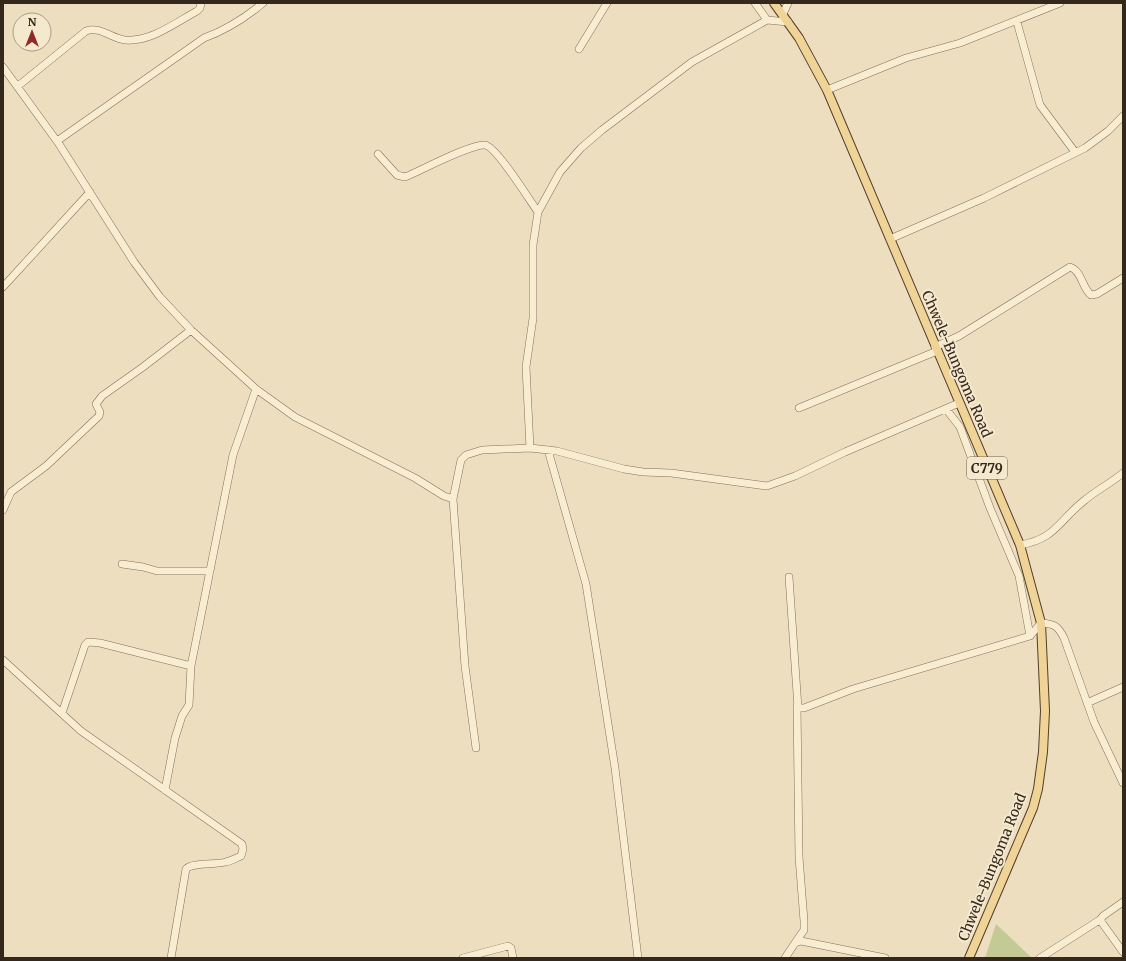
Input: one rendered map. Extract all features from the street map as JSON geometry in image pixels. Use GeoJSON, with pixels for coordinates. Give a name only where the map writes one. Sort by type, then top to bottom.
{"type":"FeatureCollection","features":[{"type":"Feature","properties":{"kind":"main road","name":"Chwele-Bungoma Road"},"geometry":{"type":"LineString","coordinates":[[774,3],[799,38],[827,90],[1020,546],[1041,623],[1045,711],[1043,752],[1038,789],[1032,808],[969,958]]}},
{"type":"Feature","properties":{"kind":"street"},"geometry":{"type":"LineString","coordinates":[[18,86],[86,31],[93,29],[125,40],[148,37],[197,11],[200,8],[201,3]]}},
{"type":"Feature","properties":{"kind":"street"},"geometry":{"type":"LineString","coordinates":[[57,141],[204,38],[220,33],[247,16],[263,3]]}},
{"type":"Feature","properties":{"kind":"street"},"geometry":{"type":"LineString","coordinates":[[579,49],[607,3]]}},
{"type":"Feature","properties":{"kind":"street"},"geometry":{"type":"LineString","coordinates":[[755,3],[766,20]]}},
{"type":"Feature","properties":{"kind":"street"},"geometry":{"type":"LineString","coordinates":[[783,14],[788,3]]}},
{"type":"Feature","properties":{"kind":"street"},"geometry":{"type":"LineString","coordinates":[[827,90],[906,58],[960,43],[1017,22],[1060,3]]}},
{"type":"Feature","properties":{"kind":"street"},"geometry":{"type":"LineString","coordinates":[[530,448],[526,367],[533,318],[533,244],[538,212],[560,172],[586,143],[618,117],[692,62],[766,20],[788,22]]}},
{"type":"Feature","properties":{"kind":"street"},"geometry":{"type":"LineString","coordinates":[[1017,22],[1040,105],[1075,152]]}},
{"type":"Feature","properties":{"kind":"street"},"geometry":{"type":"LineString","coordinates":[[3,67],[57,141],[134,262],[160,296],[191,330],[256,389],[275,404],[317,430],[415,478],[444,496],[453,499]]}},
{"type":"Feature","properties":{"kind":"street"},"geometry":{"type":"LineString","coordinates":[[890,239],[984,198],[1085,148],[1108,131],[1123,116]]}},
{"type":"Feature","properties":{"kind":"street"},"geometry":{"type":"LineString","coordinates":[[378,154],[397,175],[405,177],[471,148],[485,145],[490,147],[499,157],[538,212]]}},
{"type":"Feature","properties":{"kind":"street"},"geometry":{"type":"LineString","coordinates":[[3,287],[90,192]]}},
{"type":"Feature","properties":{"kind":"street"},"geometry":{"type":"LineString","coordinates":[[799,408],[936,349],[1070,268],[1078,273],[1087,291],[1091,294],[1097,294],[1123,278]]}},
{"type":"Feature","properties":{"kind":"street"},"geometry":{"type":"LineString","coordinates":[[3,510],[11,492],[46,466],[99,416],[100,412],[96,404],[102,396],[191,330]]}},
{"type":"Feature","properties":{"kind":"street"},"geometry":{"type":"LineString","coordinates":[[165,790],[175,738],[182,716],[189,705],[191,666],[233,455],[256,389]]}},
{"type":"Feature","properties":{"kind":"street"},"geometry":{"type":"LineString","coordinates":[[476,748],[464,659],[453,499],[460,460],[466,455],[482,450],[530,448],[548,450],[636,471],[657,474],[671,473],[766,486],[795,476],[845,452],[959,404]]}},
{"type":"Feature","properties":{"kind":"street"},"geometry":{"type":"LineString","coordinates":[[946,409],[960,427],[973,465],[1019,576],[1030,636]]}},
{"type":"Feature","properties":{"kind":"street"},"geometry":{"type":"LineString","coordinates":[[548,450],[586,584],[615,768],[638,958]]}},
{"type":"Feature","properties":{"kind":"street"},"geometry":{"type":"LineString","coordinates":[[973,465],[983,461]]}},
{"type":"Feature","properties":{"kind":"street"},"geometry":{"type":"LineString","coordinates":[[1020,546],[1037,542],[1047,536],[1084,500],[1123,473]]}},
{"type":"Feature","properties":{"kind":"street"},"geometry":{"type":"LineString","coordinates":[[122,564],[158,571],[210,571]]}},
{"type":"Feature","properties":{"kind":"street"},"geometry":{"type":"LineString","coordinates":[[785,958],[804,930],[801,896],[797,706],[789,577]]}},
{"type":"Feature","properties":{"kind":"street"},"geometry":{"type":"LineString","coordinates":[[797,706],[800,709],[804,708],[853,689],[1030,636],[1041,623],[1052,624],[1059,627],[1094,722],[1123,783]]}},
{"type":"Feature","properties":{"kind":"street"},"geometry":{"type":"LineString","coordinates":[[62,714],[85,645],[88,642],[100,643],[191,666]]}},
{"type":"Feature","properties":{"kind":"street"},"geometry":{"type":"LineString","coordinates":[[3,660],[81,731],[240,842],[243,850],[241,856],[227,862],[208,865],[193,864],[186,869],[171,958]]}},
{"type":"Feature","properties":{"kind":"street"},"geometry":{"type":"LineString","coordinates":[[1087,703],[1123,687]]}},
{"type":"Feature","properties":{"kind":"street"},"geometry":{"type":"LineString","coordinates":[[1040,958],[1123,902]]}},
{"type":"Feature","properties":{"kind":"street"},"geometry":{"type":"LineString","coordinates":[[1101,918],[1101,924],[1123,952]]}},
{"type":"Feature","properties":{"kind":"street"},"geometry":{"type":"LineString","coordinates":[[795,943],[807,941],[885,958]]}},
{"type":"Feature","properties":{"kind":"street"},"geometry":{"type":"LineString","coordinates":[[463,958],[508,946],[511,948],[513,958]]}},
{"type":"Feature","properties":{"kind":"green space"},"geometry":{"type":"Polygon","coordinates":[[[996,924],[1032,958],[985,958],[996,924]]]}}]}
